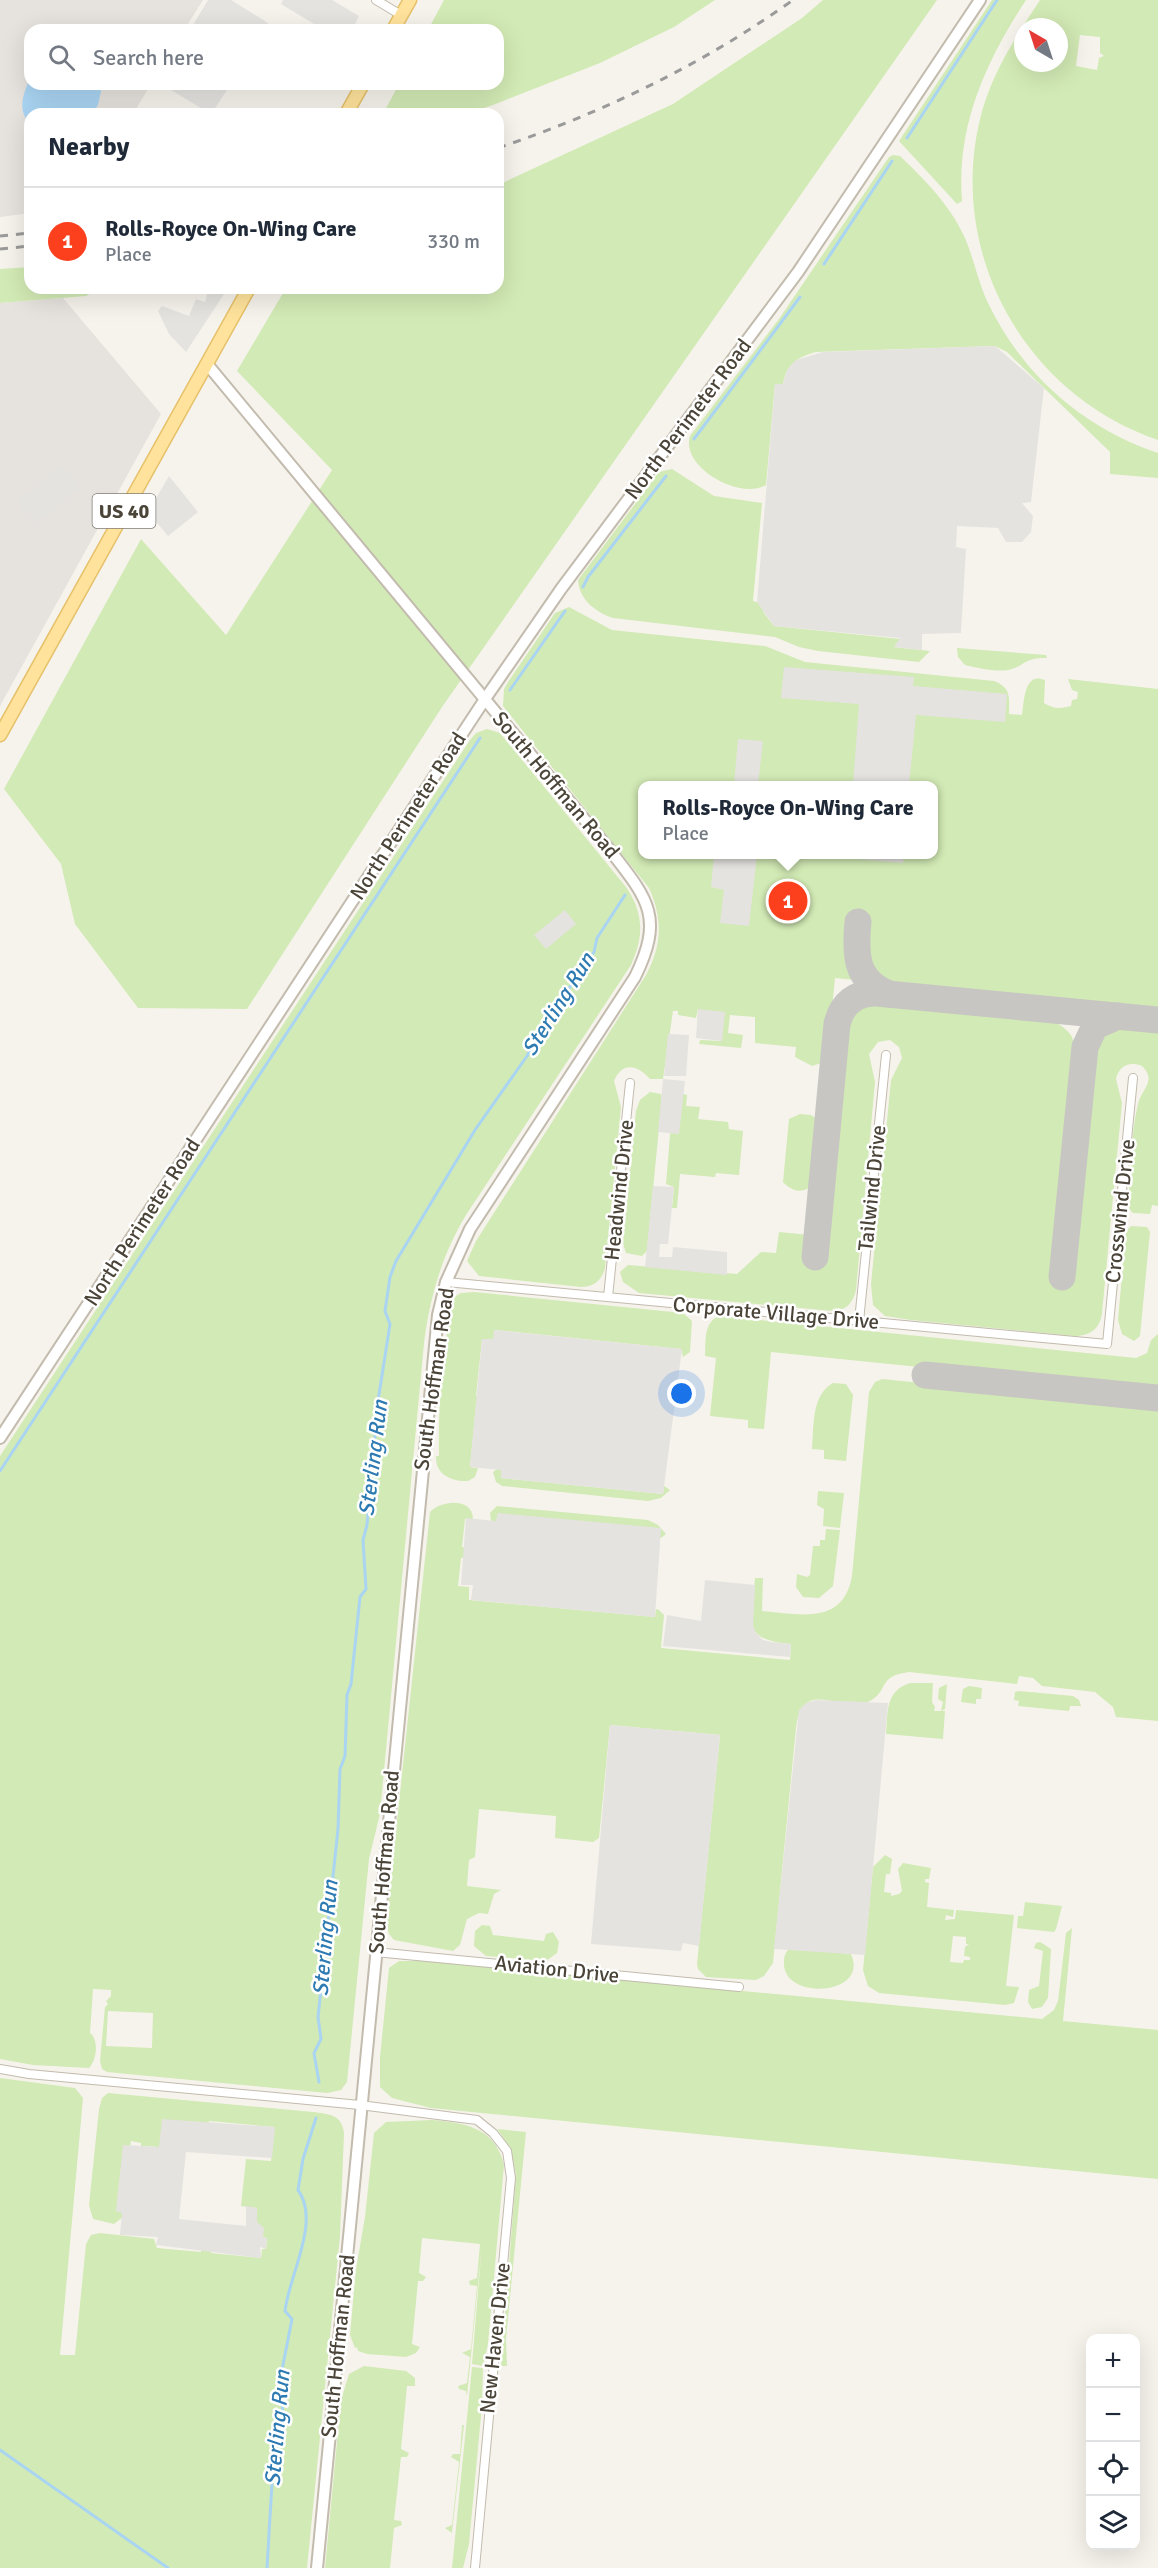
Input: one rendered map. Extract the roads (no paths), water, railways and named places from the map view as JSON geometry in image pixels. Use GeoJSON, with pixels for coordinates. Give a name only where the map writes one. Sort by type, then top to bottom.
{"type":"FeatureCollection","features":[{"type":"Feature","properties":{"kind":"main road"},"geometry":{"type":"LineString","coordinates":[[396,24],[410,0]]}},
{"type":"Feature","properties":{"kind":"main road"},"geometry":{"type":"LineString","coordinates":[[349,108],[360,90]]}},
{"type":"Feature","properties":{"kind":"main road","name":"US 40"},"geometry":{"type":"LineString","coordinates":[[0,735],[246,294]]}},
{"type":"Feature","properties":{"kind":"street"},"geometry":{"type":"LineString","coordinates":[[376,0],[401,15]]}},
{"type":"Feature","properties":{"kind":"street","name":"North Perimeter Road"},"geometry":{"type":"LineString","coordinates":[[0,1438],[485,699],[568,579],[798,272],[980,0]]}},
{"type":"Feature","properties":{"kind":"street","name":"South Hoffman Road"},"geometry":{"type":"LineString","coordinates":[[207,364],[640,890],[650,916],[650,941],[635,977],[470,1229],[446,1282],[437,1326],[360,2105],[351,2226],[322,2487],[317,2568]]}},
{"type":"Feature","properties":{"kind":"street","name":"Tailwind Drive"},"geometry":{"type":"LineString","coordinates":[[859,1321],[886,1055]]}},
{"type":"Feature","properties":{"kind":"street","name":"Crosswind Drive"},"geometry":{"type":"LineString","coordinates":[[1107,1344],[1133,1078]]}},
{"type":"Feature","properties":{"kind":"street","name":"Headwind Drive"},"geometry":{"type":"LineString","coordinates":[[608,1297],[630,1083]]}},
{"type":"Feature","properties":{"kind":"street","name":"Corporate Village Drive"},"geometry":{"type":"LineString","coordinates":[[446,1282],[1107,1344]]}},
{"type":"Feature","properties":{"kind":"street","name":"Aviation Drive"},"geometry":{"type":"LineString","coordinates":[[375,1952],[739,1987]]}},
{"type":"Feature","properties":{"kind":"street"},"geometry":{"type":"LineString","coordinates":[[0,2069],[28,2074],[360,2105]]}},
{"type":"Feature","properties":{"kind":"street","name":"New Haven Drive"},"geometry":{"type":"LineString","coordinates":[[360,2105],[477,2120],[493,2133],[507,2151],[511,2178],[475,2568]]}},
{"type":"Feature","properties":{"kind":"water"},"geometry":{"type":"Polygon","coordinates":[[[25,90],[101,91],[96,108],[24,108],[24,113],[23,96],[25,90]]]}},
{"type":"Feature","properties":{"kind":"waterway"},"geometry":{"type":"LineString","coordinates":[[907,138],[997,0]]}},
{"type":"Feature","properties":{"kind":"waterway"},"geometry":{"type":"LineString","coordinates":[[824,264],[892,161]]}},
{"type":"Feature","properties":{"kind":"waterway"},"geometry":{"type":"LineString","coordinates":[[694,439],[800,297]]}},
{"type":"Feature","properties":{"kind":"waterway"},"geometry":{"type":"LineString","coordinates":[[583,587],[588,577],[666,476]]}},
{"type":"Feature","properties":{"kind":"waterway"},"geometry":{"type":"LineString","coordinates":[[510,690],[565,611]]}},
{"type":"Feature","properties":{"kind":"waterway"},"geometry":{"type":"LineString","coordinates":[[0,1471],[480,738]]}},
{"type":"Feature","properties":{"kind":"waterway","name":"Sterling Run"},"geometry":{"type":"LineString","coordinates":[[319,2082],[314,2053],[321,2039],[318,2017],[338,1829],[340,1769],[345,1756],[347,1695],[351,1684],[360,1597],[366,1589],[363,1540],[367,1525],[378,1401],[390,1324],[385,1311],[390,1277],[396,1261],[475,1130],[527,1056],[549,1014],[580,974],[594,952],[597,938],[625,895]]}},
{"type":"Feature","properties":{"kind":"waterway","name":"Sterling Run"},"geometry":{"type":"LineString","coordinates":[[267,2568],[274,2449],[283,2423],[281,2375],[292,2319],[285,2311],[305,2232],[304,2203],[298,2190],[303,2159],[316,2118]]}},
{"type":"Feature","properties":{"kind":"waterway"},"geometry":{"type":"LineString","coordinates":[[0,2450],[168,2568]]}},
{"type":"Feature","properties":{"kind":"railway"},"geometry":{"type":"LineString","coordinates":[[504,146],[576,119],[651,85],[759,24],[793,0]]}},
{"type":"Feature","properties":{"kind":"railway"},"geometry":{"type":"LineString","coordinates":[[0,236],[24,234]]}},
{"type":"Feature","properties":{"kind":"railway"},"geometry":{"type":"LineString","coordinates":[[0,249],[24,247]]}},
{"type":"Feature","properties":{"kind":"place","name":"Rolls-Royce On-Wing Care"},"geometry":{"type":"Point","coordinates":[788,901]}}]}
